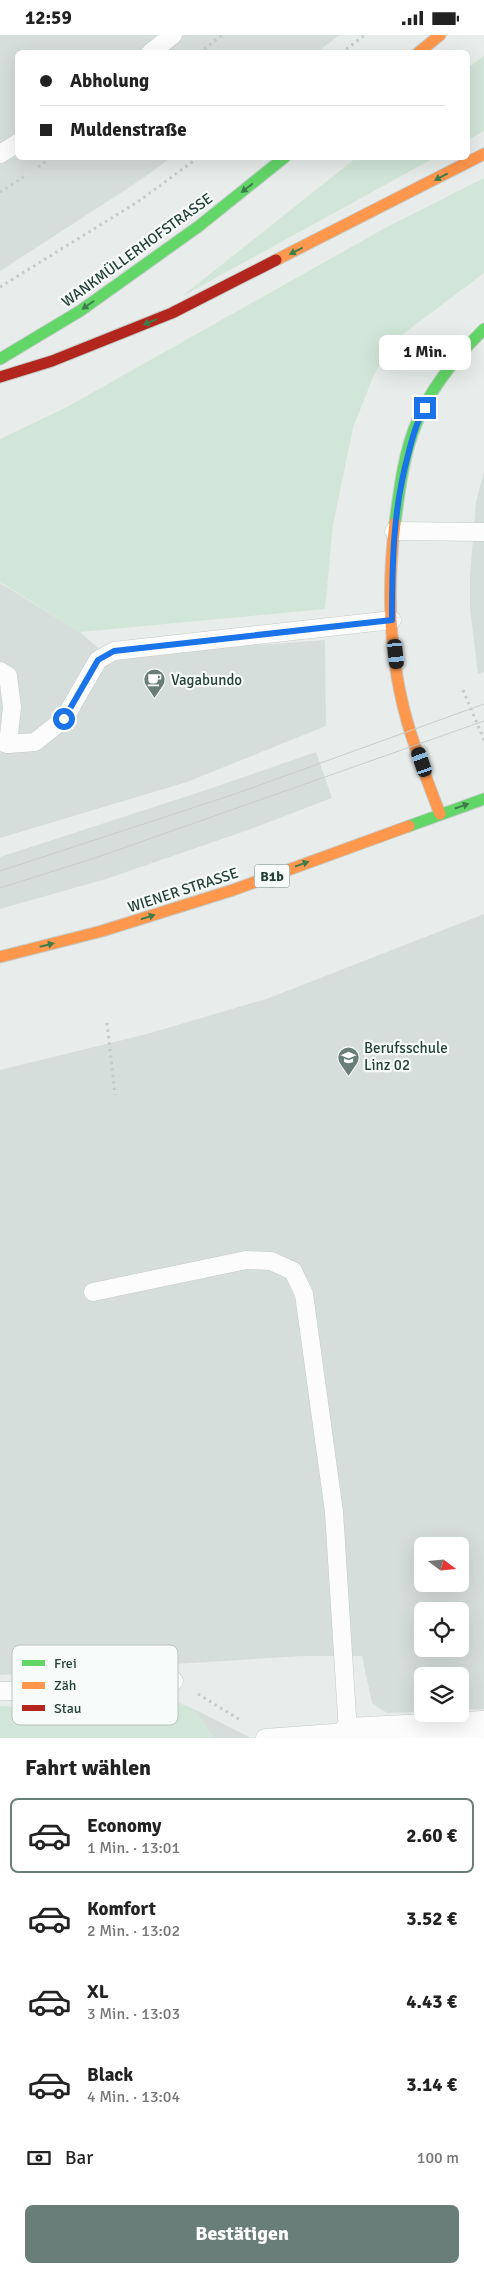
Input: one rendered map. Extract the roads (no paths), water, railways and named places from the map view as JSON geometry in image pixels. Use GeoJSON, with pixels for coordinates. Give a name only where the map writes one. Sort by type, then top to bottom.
{"type":"FeatureCollection","features":[{"type":"Feature","properties":{"kind":"main road"},"geometry":{"type":"LineString","coordinates":[[422,50],[440,35]]}},
{"type":"Feature","properties":{"kind":"main road"},"geometry":{"type":"LineString","coordinates":[[0,377],[52,361],[172,313],[484,154]]}},
{"type":"Feature","properties":{"kind":"main road","name":"WANKMÜLLERHOFSTRASSE"},"geometry":{"type":"LineString","coordinates":[[0,359],[96,299],[199,226],[281,160]]}},
{"type":"Feature","properties":{"kind":"main road"},"geometry":{"type":"LineString","coordinates":[[440,814],[410,729],[399,688],[392,620],[394,531],[402,477],[417,422],[441,381],[484,329]]}},
{"type":"Feature","properties":{"kind":"main road","name":"WIENER STRASSE"},"geometry":{"type":"LineString","coordinates":[[0,957],[102,931],[233,890],[484,799]]}},
{"type":"Feature","properties":{"kind":"street"},"geometry":{"type":"LineString","coordinates":[[348,1732],[484,1725]]}},
{"type":"Feature","properties":{"kind":"lane"},"geometry":{"type":"LineString","coordinates":[[154,50],[173,35]]}},
{"type":"Feature","properties":{"kind":"lane"},"geometry":{"type":"LineString","coordinates":[[0,154],[15,145]]}},
{"type":"Feature","properties":{"kind":"lane"},"geometry":{"type":"LineString","coordinates":[[394,531],[484,532]]}},
{"type":"Feature","properties":{"kind":"lane"},"geometry":{"type":"LineString","coordinates":[[0,671],[8,676],[12,707],[4,743],[35,742],[64,719],[98,660],[114,651],[392,620]]}},
{"type":"Feature","properties":{"kind":"lane"},"geometry":{"type":"LineString","coordinates":[[93,1293],[246,1260],[271,1261],[293,1271],[304,1294],[334,1511],[348,1732],[265,1737]]}},
{"type":"Feature","properties":{"kind":"tram line"},"geometry":{"type":"LineString","coordinates":[[0,871],[235,794],[484,704]]}},
{"type":"Feature","properties":{"kind":"tram line"},"geometry":{"type":"LineString","coordinates":[[0,888],[98,857],[484,721]]}},
{"type":"Feature","properties":{"kind":"place","name":"Vagabundo"},"geometry":{"type":"Point","coordinates":[155,699]}},
{"type":"Feature","properties":{"kind":"place","name":"Berufsschule Linz 02"},"geometry":{"type":"Point","coordinates":[348,1076]}}]}
